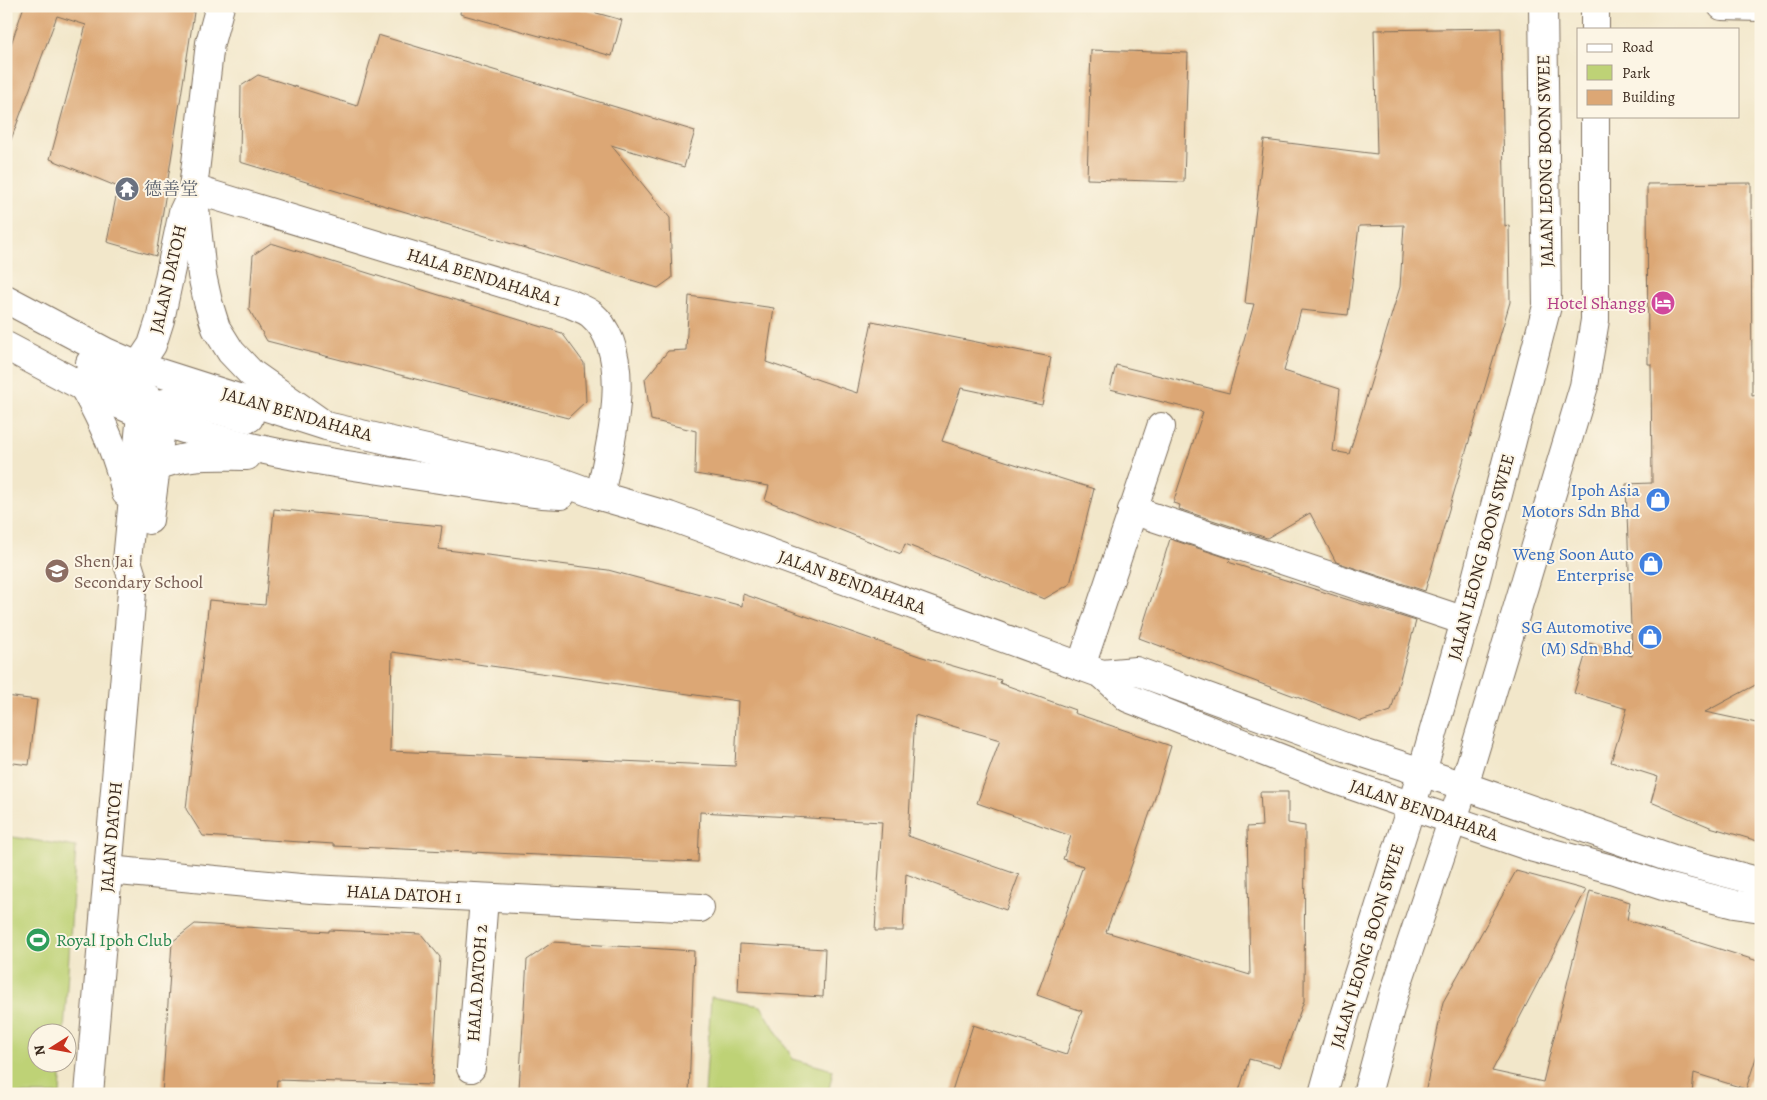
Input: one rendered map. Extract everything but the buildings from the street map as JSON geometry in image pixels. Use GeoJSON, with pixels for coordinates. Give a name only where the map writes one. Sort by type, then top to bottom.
{"type":"FeatureCollection","features":[{"type":"Feature","properties":{"kind":"main road","name":"JALAN DATOH"},"geometry":{"type":"LineString","coordinates":[[220,6],[210,43],[193,189],[202,275],[208,302],[216,328],[231,352],[251,372],[326,426]]}},
{"type":"Feature","properties":{"kind":"main road","name":"JALAN LEONG BOON SWEE"},"geometry":{"type":"LineString","coordinates":[[1323,1094],[1345,1016],[1422,772],[1465,621],[1547,306],[1543,6]]}},
{"type":"Feature","properties":{"kind":"main road"},"geometry":{"type":"LineString","coordinates":[[1595,6],[1595,28]]}},
{"type":"Feature","properties":{"kind":"main road"},"geometry":{"type":"LineString","coordinates":[[1722,6],[1761,7]]}},
{"type":"Feature","properties":{"kind":"main road"},"geometry":{"type":"LineString","coordinates":[[1368,1094],[1394,994],[1464,786],[1584,386],[1595,320],[1595,118]]}},
{"type":"Feature","properties":{"kind":"main road","name":"JALAN DATOH"},"geometry":{"type":"LineString","coordinates":[[138,366],[152,345],[160,320],[183,212],[193,189]]}},
{"type":"Feature","properties":{"kind":"main road","name":"HALA BENDAHARA 1"},"geometry":{"type":"LineString","coordinates":[[193,189],[571,304],[591,314],[608,334],[615,362],[616,399],[600,496]]}},
{"type":"Feature","properties":{"kind":"main road"},"geometry":{"type":"LineString","coordinates":[[8,300],[40,329],[72,353],[132,386],[152,414],[174,402],[232,415],[276,422],[326,426]]}},
{"type":"Feature","properties":{"kind":"main road","name":"JALAN BENDAHARA"},"geometry":{"type":"LineString","coordinates":[[8,300],[106,352],[138,366],[326,426],[545,476],[600,496],[669,516],[1091,670],[1128,698],[1334,779],[1534,848],[1611,869],[1663,886],[1734,904],[1761,908]]}},
{"type":"Feature","properties":{"kind":"main road","name":"JALAN BENDAHARA"},"geometry":{"type":"LineString","coordinates":[[6,346],[84,388],[152,414],[182,429],[263,450],[304,458],[542,494],[600,496]]}},
{"type":"Feature","properties":{"kind":"main road"},"geometry":{"type":"LineString","coordinates":[[84,388],[107,431],[131,517]]}},
{"type":"Feature","properties":{"kind":"main road","name":"JALAN DATOH"},"geometry":{"type":"LineString","coordinates":[[133,580],[144,563],[155,467],[152,414]]}},
{"type":"Feature","properties":{"kind":"main road","name":"JALAN DATOH"},"geometry":{"type":"LineString","coordinates":[[89,1094],[133,580],[127,561],[131,517],[152,414]]}},
{"type":"Feature","properties":{"kind":"main road"},"geometry":{"type":"LineString","coordinates":[[1091,670],[1132,510],[1161,426]]}},
{"type":"Feature","properties":{"kind":"main road"},"geometry":{"type":"LineString","coordinates":[[155,467],[172,460],[191,456],[304,458]]}},
{"type":"Feature","properties":{"kind":"main road"},"geometry":{"type":"LineString","coordinates":[[1132,510],[1465,621]]}},
{"type":"Feature","properties":{"kind":"main road","name":"JALAN BENDAHARA"},"geometry":{"type":"LineString","coordinates":[[1091,670],[1136,671],[1348,748],[1464,786],[1673,859],[1761,882]]}},
{"type":"Feature","properties":{"kind":"main road"},"geometry":{"type":"LineString","coordinates":[[1422,772],[1453,819]]}},
{"type":"Feature","properties":{"kind":"main road"},"geometry":{"type":"LineString","coordinates":[[1411,804],[1464,786]]}},
{"type":"Feature","properties":{"kind":"main road","name":"HALA DATOH 1"},"geometry":{"type":"LineString","coordinates":[[108,870],[311,889],[700,908]]}},
{"type":"Feature","properties":{"kind":"main road","name":"HALA DATOH 2"},"geometry":{"type":"LineString","coordinates":[[471,1068],[484,898]]}},
{"type":"Feature","properties":{"kind":"green space","name":"Royal Ipoh Club"},"geometry":{"type":"Polygon","coordinates":[[[6,836],[76,847],[65,1022],[28,1022],[28,1072],[61,1072],[60,1094],[6,1094],[6,836]]]}},
{"type":"Feature","properties":{"kind":"green space"},"geometry":{"type":"Polygon","coordinates":[[[711,997],[761,1006],[793,1059],[833,1070],[828,1094],[705,1094],[711,997]]]}},
{"type":"Feature","properties":{"kind":"place","name":"德善堂"},"geometry":{"type":"Point","coordinates":[127,189]}},
{"type":"Feature","properties":{"kind":"place","name":"Hotel Shangg"},"geometry":{"type":"Point","coordinates":[1663,303]}},
{"type":"Feature","properties":{"kind":"place","name":"Ipoh Asia Motors Sdn Bhd"},"geometry":{"type":"Point","coordinates":[1658,500]}},
{"type":"Feature","properties":{"kind":"place","name":"Weng Soon Auto Enterprise"},"geometry":{"type":"Point","coordinates":[1651,564]}},
{"type":"Feature","properties":{"kind":"place","name":"Shen Jai Secondary School"},"geometry":{"type":"Point","coordinates":[57,571]}},
{"type":"Feature","properties":{"kind":"place","name":"SG Automotive (M) Sdn Bhd"},"geometry":{"type":"Point","coordinates":[1650,637]}},
{"type":"Feature","properties":{"kind":"place","name":"Royal Ipoh Club"},"geometry":{"type":"Point","coordinates":[38,940]}}]}
